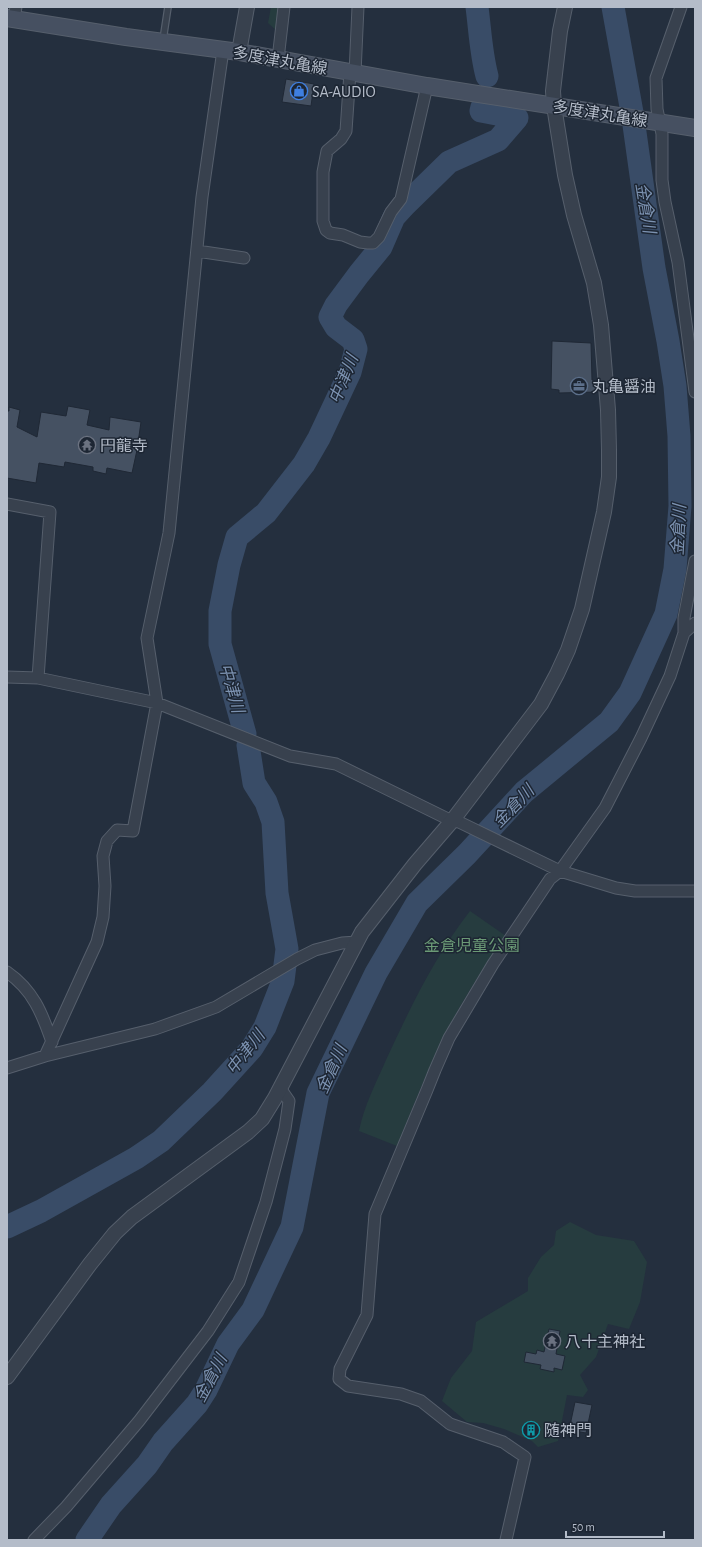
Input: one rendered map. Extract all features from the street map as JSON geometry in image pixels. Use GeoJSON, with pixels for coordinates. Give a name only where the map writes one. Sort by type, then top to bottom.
{"type":"FeatureCollection","features":[{"type":"Feature","properties":{"kind":"main road","name":"多度津丸亀線"},"geometry":{"type":"LineString","coordinates":[[12,15],[163,42],[239,52],[427,86],[695,128]]}},
{"type":"Feature","properties":{"kind":"street"},"geometry":{"type":"LineString","coordinates":[[239,52],[247,7]]}},
{"type":"Feature","properties":{"kind":"street"},"geometry":{"type":"LineString","coordinates":[[278,59],[284,7]]}},
{"type":"Feature","properties":{"kind":"street"},"geometry":{"type":"LineString","coordinates":[[358,7],[353,73],[346,131],[341,139],[327,151],[323,172],[323,221],[326,230],[368,243],[372,243],[379,237],[391,212],[401,199],[427,86]]}},
{"type":"Feature","properties":{"kind":"street"},"geometry":{"type":"LineString","coordinates":[[7,1377],[90,1264],[115,1233],[132,1217],[248,1132],[262,1119],[280,1088],[362,932],[415,864],[458,823],[542,704],[568,650],[582,609],[604,512],[609,477],[608,410],[601,325],[594,283],[574,215],[565,175],[554,106],[553,90],[560,31],[565,7]]}},
{"type":"Feature","properties":{"kind":"street"},"geometry":{"type":"LineString","coordinates":[[682,7],[656,78],[657,108],[661,123],[662,180],[678,262],[695,392]]}},
{"type":"Feature","properties":{"kind":"street"},"geometry":{"type":"LineString","coordinates":[[45,1056],[97,942],[103,917],[105,886],[103,856],[107,841],[117,830],[133,831],[157,703],[147,638],[169,532],[202,197],[223,50]]}},
{"type":"Feature","properties":{"kind":"street"},"geometry":{"type":"LineString","coordinates":[[197,251],[244,258]]}},
{"type":"Feature","properties":{"kind":"street"},"geometry":{"type":"LineString","coordinates":[[7,504],[50,512],[38,678]]}},
{"type":"Feature","properties":{"kind":"street"},"geometry":{"type":"LineString","coordinates":[[506,1540],[525,1457],[503,1442],[450,1424],[421,1401],[401,1394],[348,1386],[339,1380],[340,1369],[366,1315],[374,1214],[440,1057],[449,1038],[493,964],[550,879],[560,871],[605,808],[670,676],[684,633],[684,618],[695,561]]}},
{"type":"Feature","properties":{"kind":"street"},"geometry":{"type":"LineString","coordinates":[[684,633],[695,623]]}},
{"type":"Feature","properties":{"kind":"street"},"geometry":{"type":"LineString","coordinates":[[7,677],[38,678],[157,703],[290,756],[336,764],[560,871],[616,888],[635,891],[695,891]]}},
{"type":"Feature","properties":{"kind":"street"},"geometry":{"type":"LineString","coordinates":[[7,1068],[45,1056],[155,1029],[216,1007],[315,950],[342,943],[357,942]]}},
{"type":"Feature","properties":{"kind":"street"},"geometry":{"type":"LineString","coordinates":[[7,972],[26,990],[38,1005],[52,1042]]}},
{"type":"Feature","properties":{"kind":"street"},"geometry":{"type":"LineString","coordinates":[[34,1540],[66,1507],[139,1421],[208,1331],[239,1282],[266,1202],[285,1129],[289,1101],[280,1088]]}},
{"type":"Feature","properties":{"kind":"lane"},"geometry":{"type":"LineString","coordinates":[[163,42],[168,7]]}},
{"type":"Feature","properties":{"kind":"green space"},"geometry":{"type":"Polygon","coordinates":[[[271,7],[281,7],[277,31],[268,23],[271,7]]]}},
{"type":"Feature","properties":{"kind":"green space","name":"金倉児童公園"},"geometry":{"type":"Polygon","coordinates":[[[470,911],[506,936],[478,977],[444,1036],[397,1146],[359,1131],[371,1095],[414,1002],[445,946],[470,911]]]}},
{"type":"Feature","properties":{"kind":"green space"},"geometry":{"type":"Polygon","coordinates":[[[570,1222],[596,1235],[634,1241],[647,1262],[640,1302],[629,1329],[608,1324],[596,1357],[580,1375],[588,1390],[583,1397],[567,1395],[558,1441],[538,1447],[532,1441],[504,1429],[483,1423],[467,1422],[442,1401],[451,1378],[472,1351],[476,1322],[528,1291],[528,1278],[541,1257],[554,1245],[556,1231],[570,1222]]]}},
{"type":"Feature","properties":{"kind":"building"},"geometry":{"type":"Polygon","coordinates":[[[286,79],[314,84],[311,106],[282,102],[286,79]]]}},
{"type":"Feature","properties":{"kind":"building"},"geometry":{"type":"Polygon","coordinates":[[[552,341],[591,343],[592,380],[597,381],[598,392],[559,393],[559,390],[551,389],[552,341]]]}},
{"type":"Feature","properties":{"kind":"building","name":"円龍寺"},"geometry":{"type":"Polygon","coordinates":[[[68,406],[90,410],[87,425],[109,430],[110,417],[141,422],[132,473],[107,468],[106,474],[93,471],[93,467],[65,462],[64,467],[39,463],[36,483],[7,478],[7,411],[9,411],[9,407],[20,410],[17,427],[37,437],[41,412],[66,416],[68,406]]]}},
{"type":"Feature","properties":{"kind":"building","name":"八十主神社"},"geometry":{"type":"Polygon","coordinates":[[[549,1329],[560,1331],[556,1354],[565,1356],[562,1370],[554,1368],[554,1372],[540,1369],[541,1365],[524,1362],[526,1352],[536,1354],[537,1350],[544,1352],[549,1329]]]}},
{"type":"Feature","properties":{"kind":"building"},"geometry":{"type":"Polygon","coordinates":[[[575,1402],[592,1405],[586,1433],[569,1430],[575,1402]]]}},
{"type":"Feature","properties":{"kind":"building","name":"随神門"},"geometry":{"type":"Polygon","coordinates":[[[525,1424],[540,1426],[538,1436],[523,1434],[525,1424]]]}},
{"type":"Feature","properties":{"kind":"waterway","name":"中津川"},"geometry":{"type":"LineString","coordinates":[[477,7],[482,51],[487,76]]}},
{"type":"Feature","properties":{"kind":"waterway","name":"金倉川"},"geometry":{"type":"LineString","coordinates":[[87,1540],[111,1505],[147,1465],[163,1442],[197,1404],[206,1390],[228,1344],[253,1310],[292,1227],[318,1093],[376,973],[417,903],[467,854],[524,792],[609,722],[630,693],[666,614],[675,569],[680,506],[679,436],[675,386],[654,268],[633,118],[613,7]]}},
{"type":"Feature","properties":{"kind":"waterway","name":"中津川"},"geometry":{"type":"LineString","coordinates":[[245,734],[220,644],[220,611],[229,565],[237,537],[266,513],[304,464],[319,438],[350,372],[356,349],[353,340],[336,327],[330,317],[336,305],[381,247],[394,217],[449,162],[498,140],[517,118],[481,111],[482,107]]}},
{"type":"Feature","properties":{"kind":"waterway","name":"中津川"},"geometry":{"type":"LineString","coordinates":[[7,1227],[41,1211],[136,1158],[161,1141],[212,1092],[252,1048],[265,1027],[283,981],[287,949],[277,893],[273,822],[266,802],[254,783],[248,745]]}},
{"type":"Feature","properties":{"kind":"place","name":"SA-AUDIO"},"geometry":{"type":"Point","coordinates":[299,91]}},
{"type":"Feature","properties":{"kind":"place","name":"丸亀醤油"},"geometry":{"type":"Point","coordinates":[579,386]}},
{"type":"Feature","properties":{"kind":"place","name":"円龍寺"},"geometry":{"type":"Point","coordinates":[87,445]}},
{"type":"Feature","properties":{"kind":"place","name":"八十主神社"},"geometry":{"type":"Point","coordinates":[552,1341]}},
{"type":"Feature","properties":{"kind":"place","name":"随神門"},"geometry":{"type":"Point","coordinates":[531,1430]}}]}
